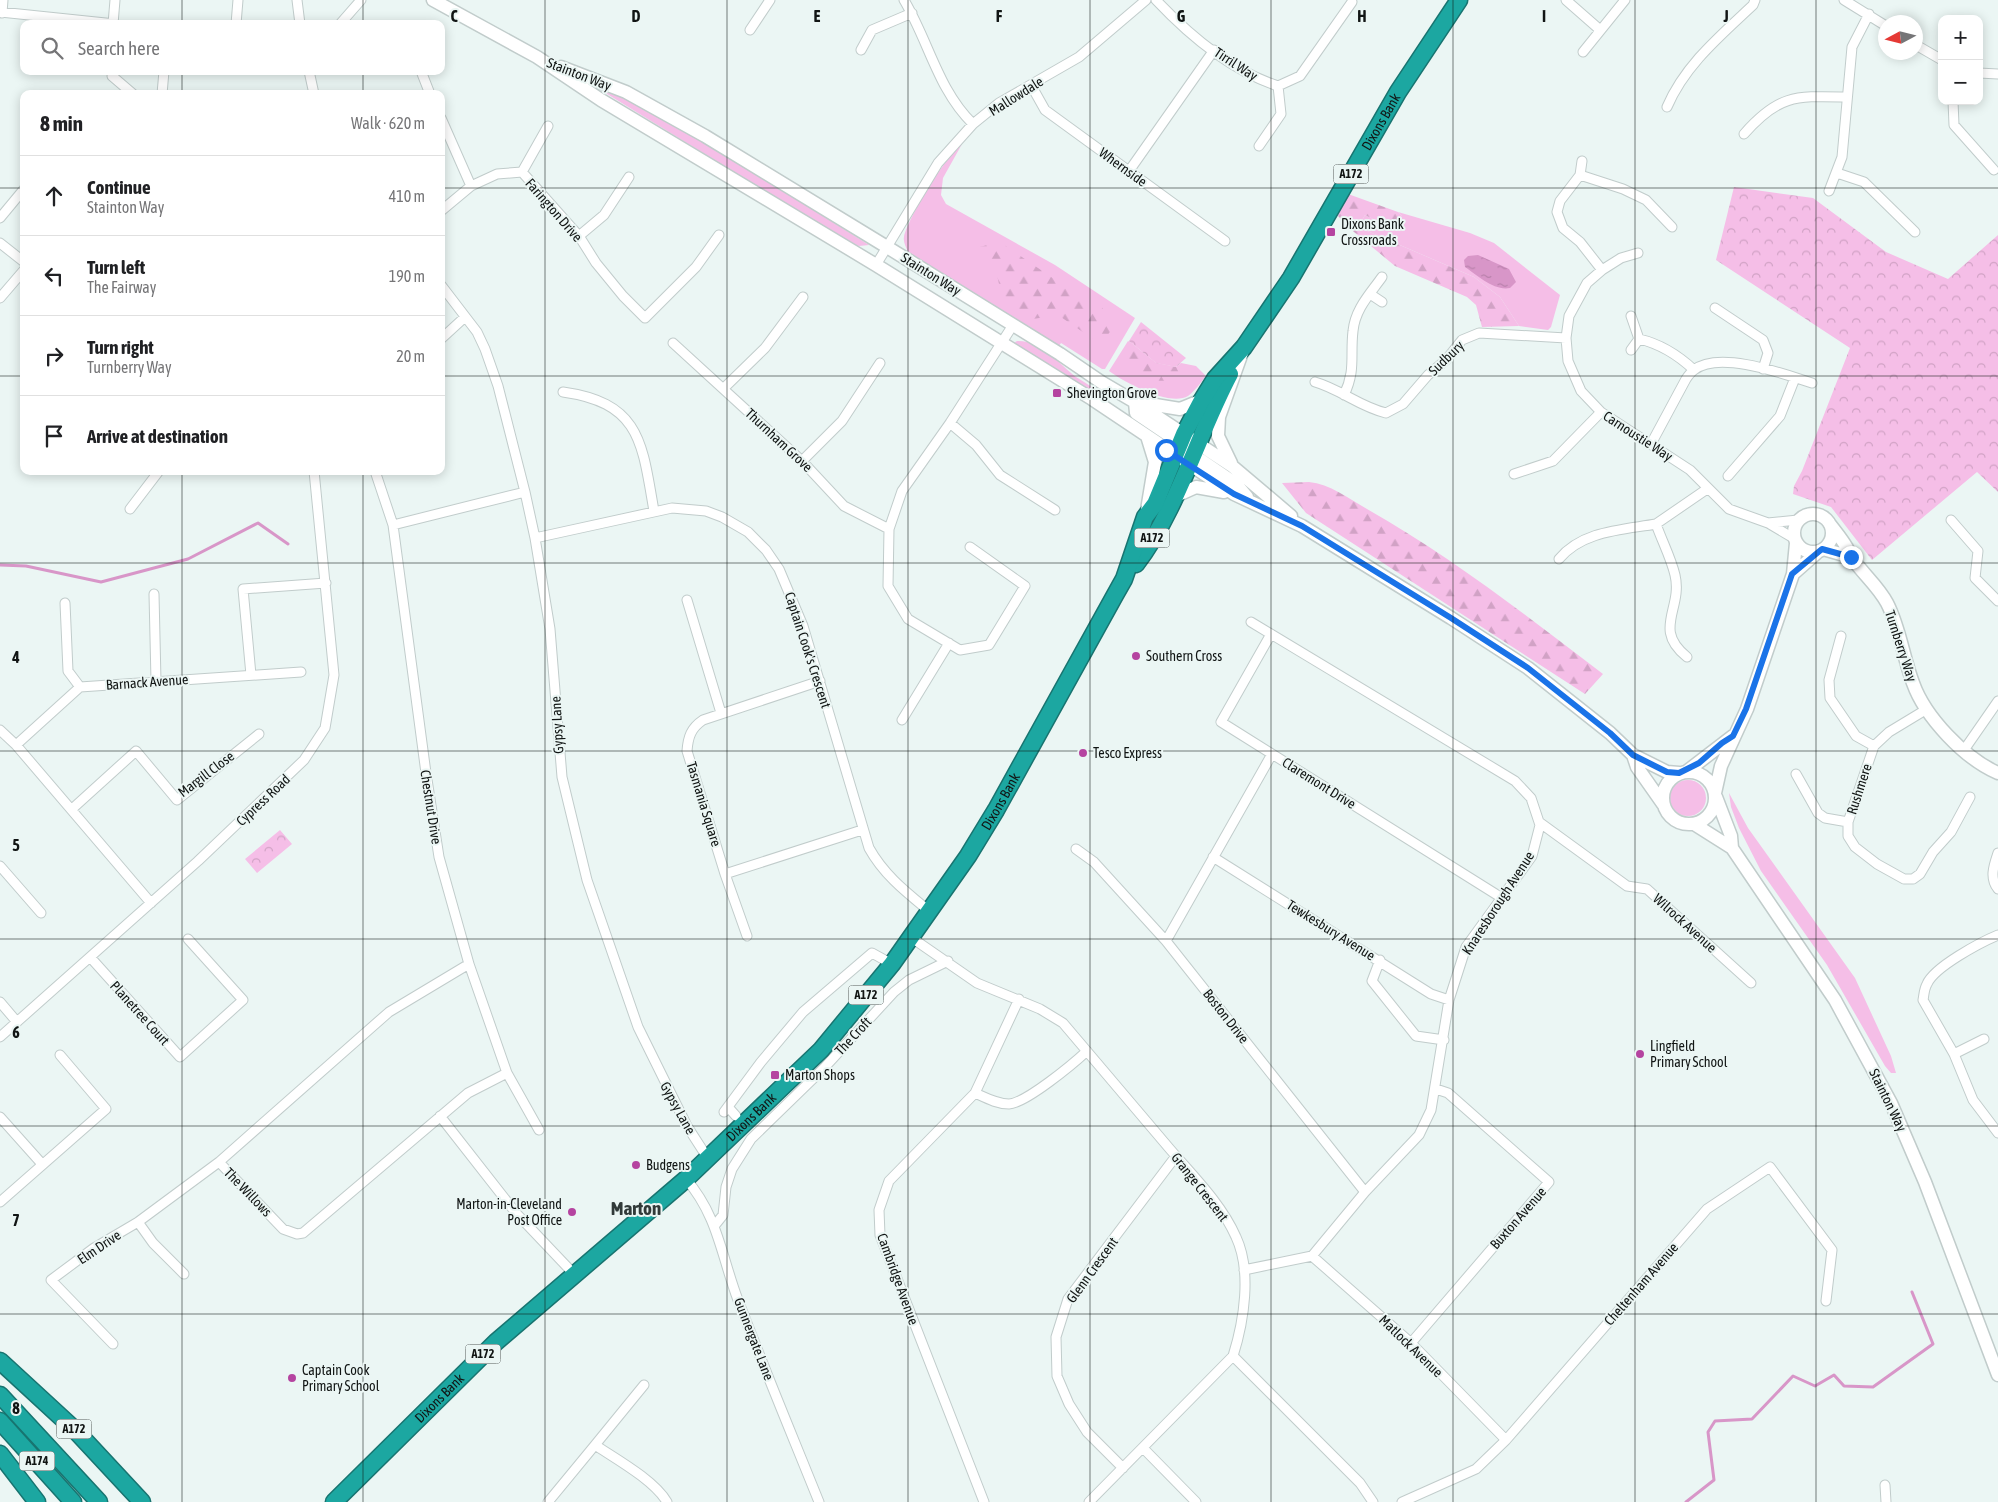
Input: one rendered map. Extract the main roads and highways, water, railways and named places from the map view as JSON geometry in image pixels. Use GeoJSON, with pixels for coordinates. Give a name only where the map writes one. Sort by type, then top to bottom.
{"type":"FeatureCollection","features":[{"type":"Feature","properties":{"kind":"highway","name":"Dixons Bank"},"geometry":{"type":"LineString","coordinates":[[1124,579],[1146,517],[1244,347],[1291,278],[1398,92],[1459,0]]}},
{"type":"Feature","properties":{"kind":"highway","name":"Dixons Bank"},"geometry":{"type":"LineString","coordinates":[[398,1440],[496,1342],[573,1273],[686,1179],[821,1050],[892,964],[968,856],[996,810],[1124,579],[1140,558],[1176,496],[1186,449],[1202,400],[1215,379],[1244,347]]}},
{"type":"Feature","properties":{"kind":"highway","name":"A172"},"geometry":{"type":"LineString","coordinates":[[0,1360],[74,1430],[142,1502]]}},
{"type":"Feature","properties":{"kind":"highway","name":"A174"},"geometry":{"type":"LineString","coordinates":[[0,1395],[100,1502]]}},
{"type":"Feature","properties":{"kind":"highway","name":"A174"},"geometry":{"type":"LineString","coordinates":[[0,1421],[73,1502]]}},
{"type":"Feature","properties":{"kind":"highway","name":"A172"},"geometry":{"type":"LineString","coordinates":[[334,1502],[398,1440]]}},
{"type":"Feature","properties":{"kind":"highway","name":"A172"},"geometry":{"type":"LineString","coordinates":[[349,1502],[379,1467],[398,1440]]}},
{"type":"Feature","properties":{"kind":"highway","name":"A174"},"geometry":{"type":"LineString","coordinates":[[0,1454],[37,1502]]}},
{"type":"Feature","properties":{"kind":"water"},"geometry":{"type":"Polygon","coordinates":[[[1478,255],[1509,269],[1516,282],[1510,288],[1498,287],[1486,282],[1465,267],[1464,260],[1468,256],[1478,255]]]}},
{"type":"Feature","properties":{"kind":"waterway"},"geometry":{"type":"LineString","coordinates":[[0,565],[26,566],[101,582],[188,559],[258,523],[288,544]]}},
{"type":"Feature","properties":{"kind":"waterway"},"geometry":{"type":"LineString","coordinates":[[1686,1502],[1714,1480],[1708,1432],[1715,1421],[1752,1419],[1793,1376],[1815,1386],[1834,1375],[1844,1386],[1873,1387],[1933,1344],[1912,1292]]}},
{"type":"Feature","properties":{"kind":"place","name":"Dixons Bank Crossroads"},"geometry":{"type":"Point","coordinates":[1331,232]}},
{"type":"Feature","properties":{"kind":"place","name":"Shevington Grove"},"geometry":{"type":"Point","coordinates":[1057,393]}},
{"type":"Feature","properties":{"kind":"place","name":"Southern Cross"},"geometry":{"type":"Point","coordinates":[1136,656]}},
{"type":"Feature","properties":{"kind":"place","name":"Tesco Express"},"geometry":{"type":"Point","coordinates":[1083,753]}},
{"type":"Feature","properties":{"kind":"place","name":"Lingfield Primary School"},"geometry":{"type":"Point","coordinates":[1640,1054]}},
{"type":"Feature","properties":{"kind":"place","name":"Marton Shops"},"geometry":{"type":"Point","coordinates":[775,1075]}},
{"type":"Feature","properties":{"kind":"place","name":"Budgens"},"geometry":{"type":"Point","coordinates":[636,1165]}},
{"type":"Feature","properties":{"kind":"place","name":"Marton-in-Cleveland Post Office"},"geometry":{"type":"Point","coordinates":[572,1212]}},
{"type":"Feature","properties":{"kind":"place","name":"Captain Cook Primary School"},"geometry":{"type":"Point","coordinates":[292,1378]}},
{"type":"Feature","properties":{"kind":"district","name":"Marton"},"geometry":{"type":"Point","coordinates":[636,1208]}}]}
